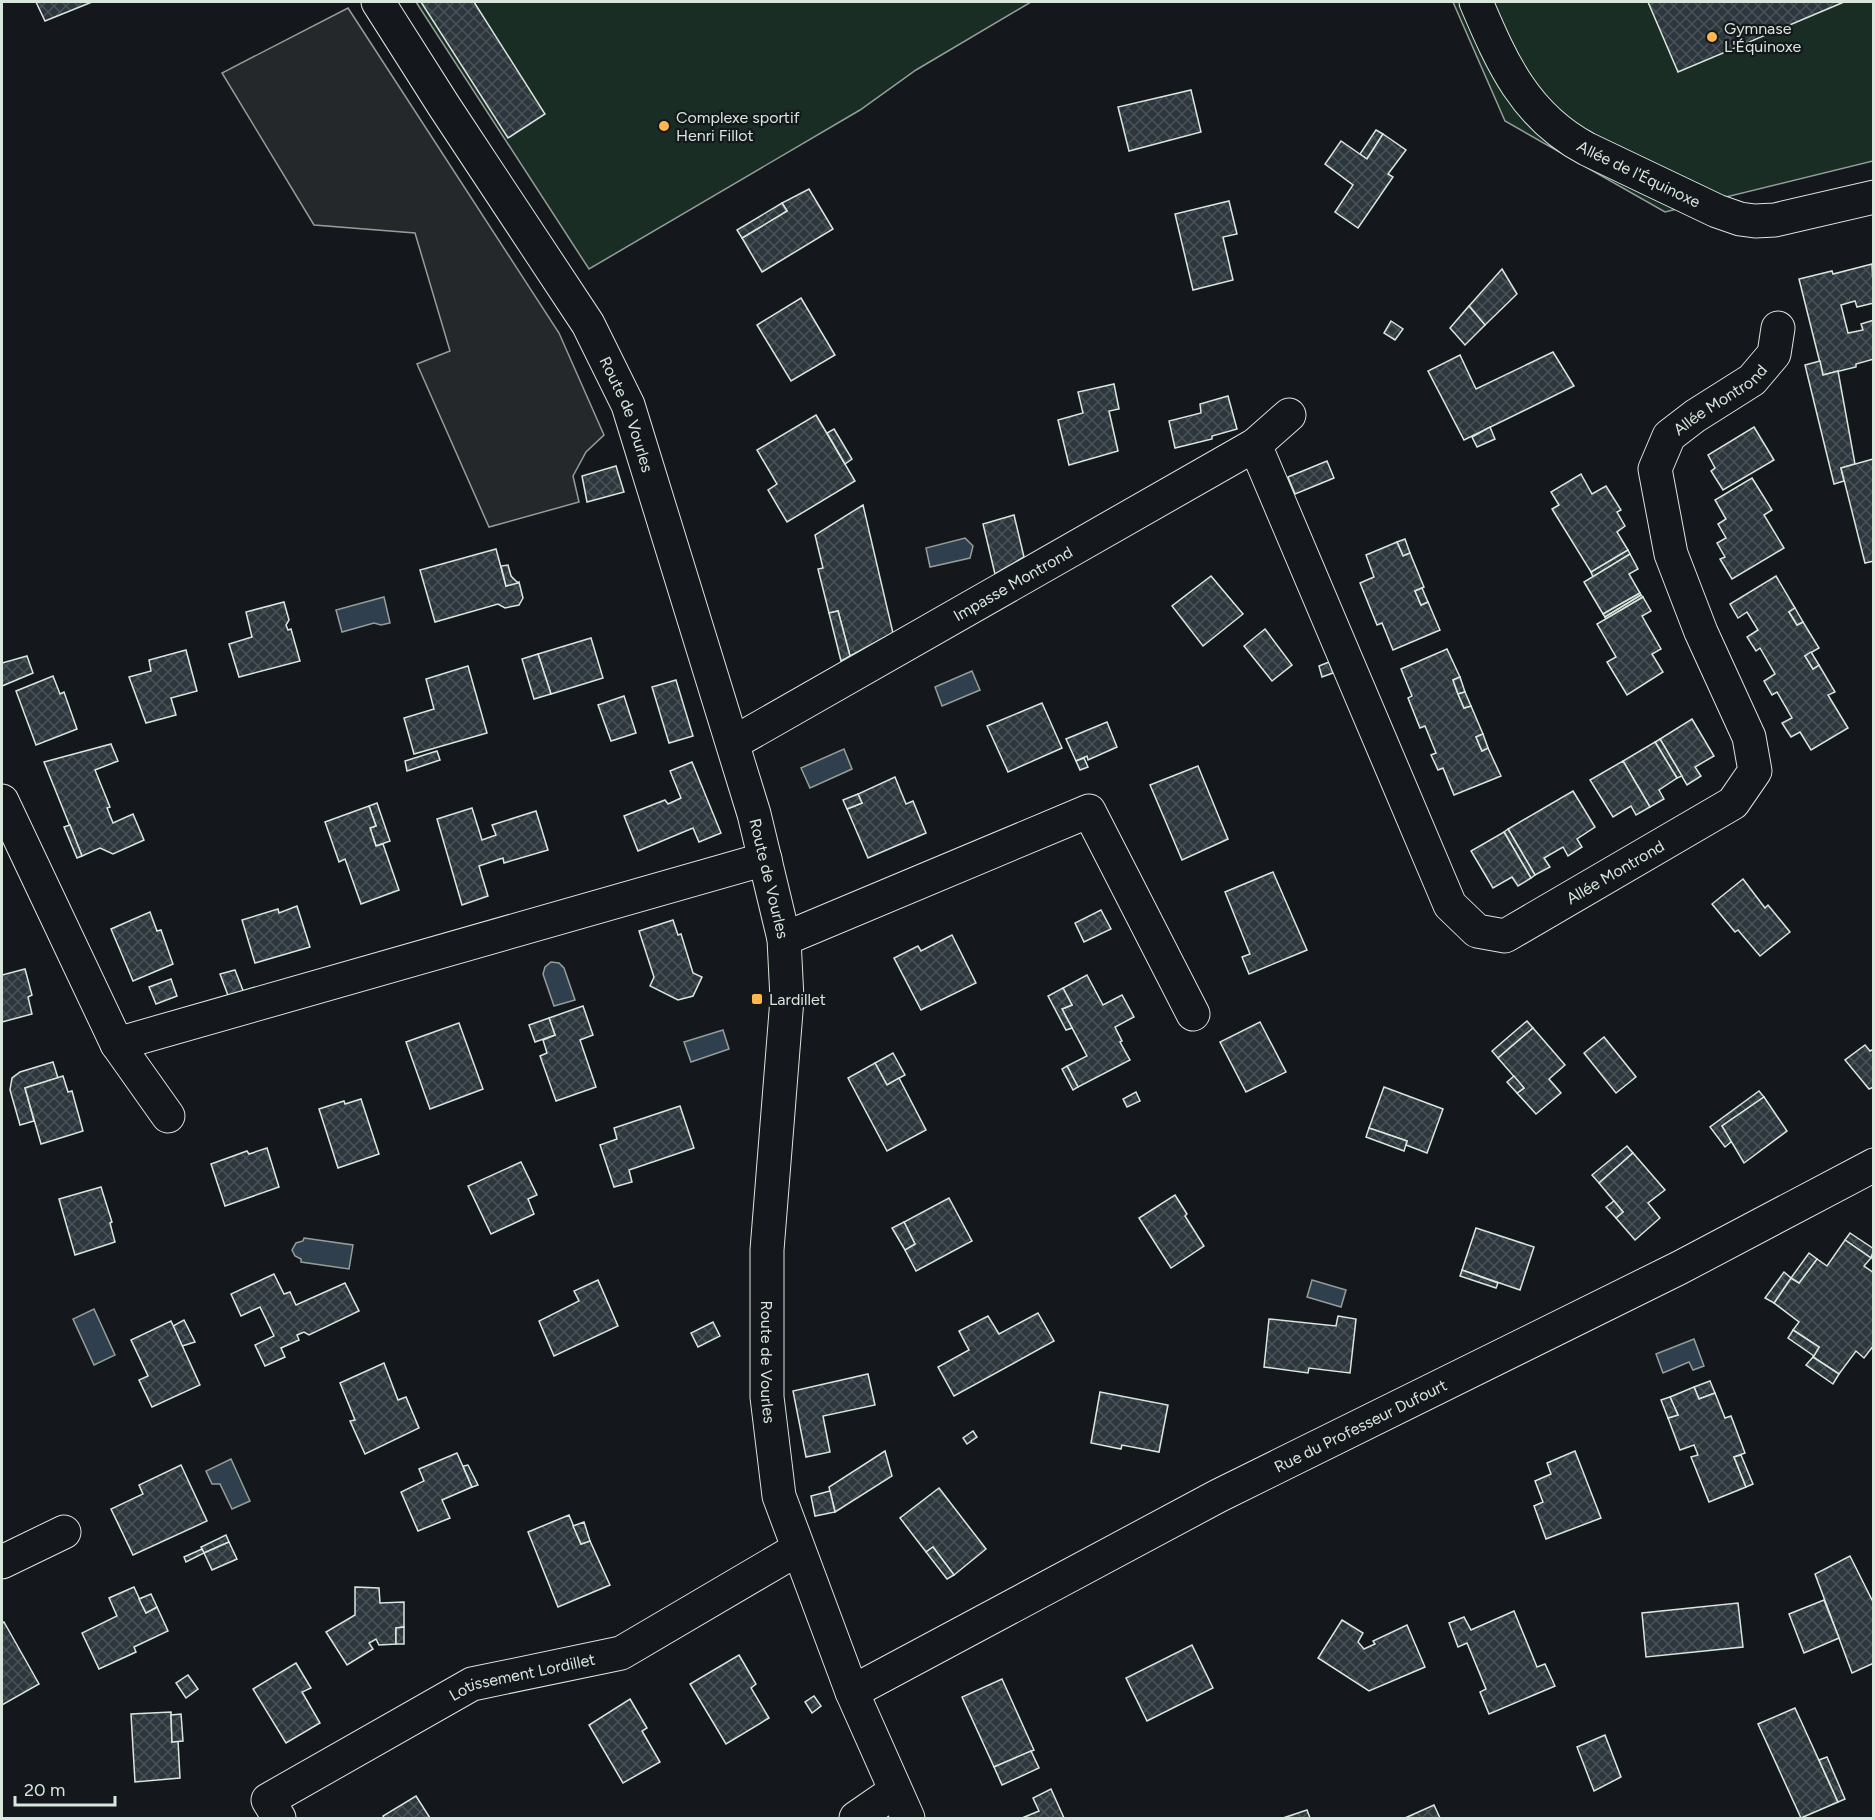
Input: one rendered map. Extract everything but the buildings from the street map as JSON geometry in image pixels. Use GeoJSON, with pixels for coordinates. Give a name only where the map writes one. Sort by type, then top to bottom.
{"type":"FeatureCollection","features":[{"type":"Feature","properties":{"kind":"street","name":"Route de Vourles"},"geometry":{"type":"LineString","coordinates":[[378,2],[588,324],[628,405],[754,814],[783,939],[787,999],[767,1250],[766,1397],[779,1496],[852,1692],[902,1805]]}},
{"type":"Feature","properties":{"kind":"street","name":"Allée de l'Équinoxe"},"geometry":{"type":"LineString","coordinates":[[1476,2],[1504,66],[1519,90],[1551,125],[1587,149],[1717,211],[1740,219],[1775,220],[1874,196]]}},
{"type":"Feature","properties":{"kind":"street","name":"Allée Montrond"},"geometry":{"type":"LineString","coordinates":[[1255,445],[1450,905],[1477,931],[1505,936],[1733,803],[1755,771],[1749,737],[1701,632],[1671,554],[1655,470],[1670,436],[1695,416],[1752,380],[1774,354],[1778,328]]}},
{"type":"Feature","properties":{"kind":"street","name":"Impasse Montrond"},"geometry":{"type":"LineString","coordinates":[[733,743],[1255,445],[1289,415]]}},
{"type":"Feature","properties":{"kind":"street"},"geometry":{"type":"LineString","coordinates":[[2,801],[117,1044],[168,1116]]}},
{"type":"Feature","properties":{"kind":"street"},"geometry":{"type":"LineString","coordinates":[[783,939],[1089,811],[1193,1014]]}},
{"type":"Feature","properties":{"kind":"street"},"geometry":{"type":"LineString","coordinates":[[117,1044],[765,859]]}},
{"type":"Feature","properties":{"kind":"street","name":"Rue du Professeur Dufourt"},"geometry":{"type":"LineString","coordinates":[[852,1692],[1218,1496],[1679,1268],[1874,1165]]}},
{"type":"Feature","properties":{"kind":"street"},"geometry":{"type":"LineString","coordinates":[[2,1562],[64,1532]]}},
{"type":"Feature","properties":{"kind":"street","name":"Lotissement Lordillet"},"geometry":{"type":"LineString","coordinates":[[279,1818],[268,1800],[472,1684],[621,1653],[798,1549]]}},
{"type":"Feature","properties":{"kind":"street"},"geometry":{"type":"LineString","coordinates":[[856,1818],[902,1805]]}},
{"type":"Feature","properties":{"kind":"green space","name":"Complexe sportif Henri Fillot"},"geometry":{"type":"Polygon","coordinates":[[[416,2],[1031,2],[916,70],[860,110],[589,269],[416,2]]]}},
{"type":"Feature","properties":{"kind":"green space"},"geometry":{"type":"Polygon","coordinates":[[[1453,2],[1873,2],[1873,161],[1665,212],[1505,121],[1453,2]]]}},
{"type":"Feature","properties":{"kind":"shaded area"},"geometry":{"type":"Polygon","coordinates":[[[348,8],[559,333],[604,435],[586,452],[573,476],[579,502],[489,527],[417,364],[450,351],[415,233],[314,225],[222,73],[348,8]]]}},
{"type":"Feature","properties":{"kind":"water"},"geometry":{"type":"Polygon","coordinates":[[[965,538],[973,546],[970,558],[930,567],[926,548],[965,538]]]}},
{"type":"Feature","properties":{"kind":"water"},"geometry":{"type":"Polygon","coordinates":[[[384,597],[390,623],[381,625],[374,623],[342,632],[336,610],[384,597]]]}},
{"type":"Feature","properties":{"kind":"water"},"geometry":{"type":"Polygon","coordinates":[[[972,671],[980,690],[942,706],[935,687],[972,671]]]}},
{"type":"Feature","properties":{"kind":"water"},"geometry":{"type":"Polygon","coordinates":[[[844,749],[852,769],[810,788],[801,768],[844,749]]]}},
{"type":"Feature","properties":{"kind":"water"},"geometry":{"type":"Polygon","coordinates":[[[551,962],[559,963],[564,968],[575,1000],[554,1006],[543,974],[545,967],[551,962]]]}},
{"type":"Feature","properties":{"kind":"water"},"geometry":{"type":"Polygon","coordinates":[[[723,1030],[729,1049],[691,1062],[684,1042],[723,1030]]]}},
{"type":"Feature","properties":{"kind":"water"},"geometry":{"type":"Polygon","coordinates":[[[304,1238],[353,1245],[349,1269],[301,1262],[292,1250],[296,1243],[303,1241],[304,1238]]]}},
{"type":"Feature","properties":{"kind":"water"},"geometry":{"type":"Polygon","coordinates":[[[1312,1280],[1346,1290],[1341,1307],[1307,1297],[1312,1280]]]}},
{"type":"Feature","properties":{"kind":"water"},"geometry":{"type":"Polygon","coordinates":[[[94,1309],[115,1355],[94,1365],[73,1319],[94,1309]]]}},
{"type":"Feature","properties":{"kind":"water"},"geometry":{"type":"Polygon","coordinates":[[[1694,1339],[1704,1366],[1693,1370],[1689,1362],[1663,1373],[1656,1354],[1694,1339]]]}},
{"type":"Feature","properties":{"kind":"water"},"geometry":{"type":"Polygon","coordinates":[[[231,1459],[250,1501],[232,1509],[220,1484],[212,1484],[206,1471],[231,1459]]]}},
{"type":"Feature","properties":{"kind":"place","name":"Gymnase L'Équinoxe"},"geometry":{"type":"Point","coordinates":[1712,37]}},
{"type":"Feature","properties":{"kind":"place","name":"Complexe sportif Henri Fillot"},"geometry":{"type":"Point","coordinates":[664,126]}},
{"type":"Feature","properties":{"kind":"place","name":"Lardillet"},"geometry":{"type":"Point","coordinates":[757,999]}}]}
